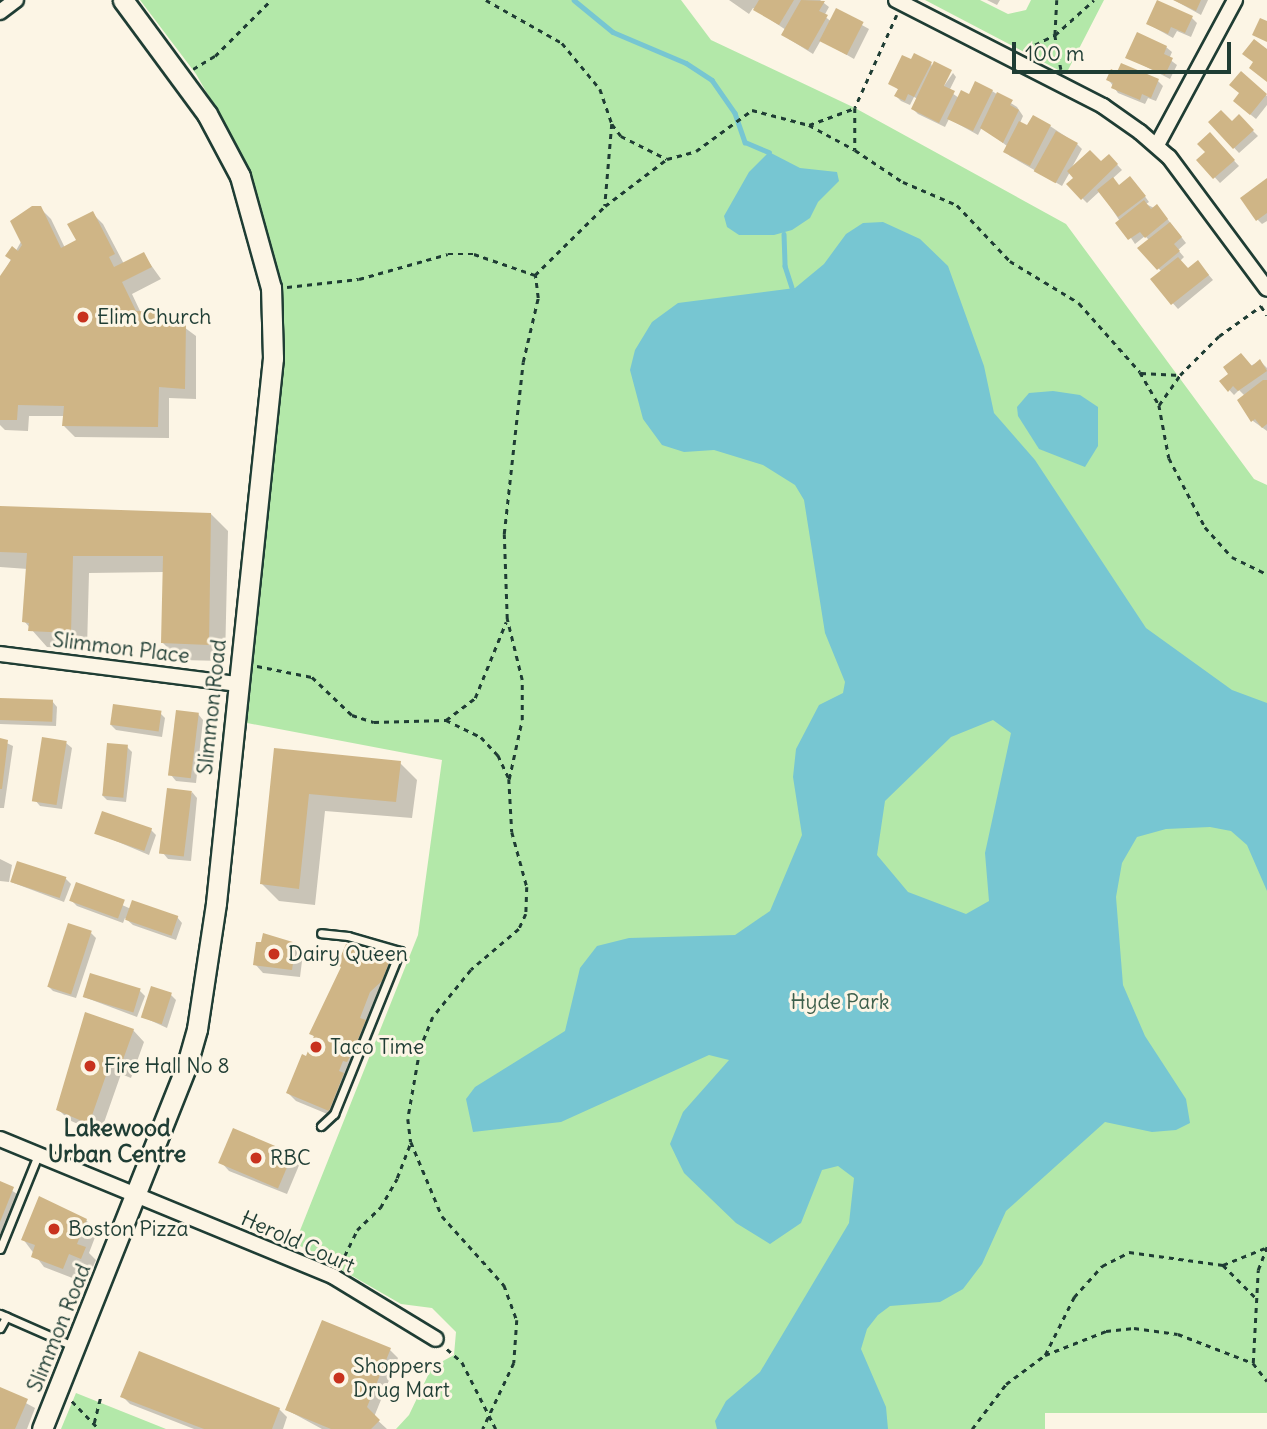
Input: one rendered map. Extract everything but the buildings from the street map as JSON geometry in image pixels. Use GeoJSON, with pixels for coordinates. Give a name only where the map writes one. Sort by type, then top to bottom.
{"type":"FeatureCollection","features":[{"type":"Feature","properties":{"kind":"street"},"geometry":{"type":"LineString","coordinates":[[0,12],[16,0]]}},
{"type":"Feature","properties":{"kind":"street","name":"Slimmon Road"},"geometry":{"type":"LineString","coordinates":[[42,1429],[186,1068],[205,994],[273,358],[271,288],[240,176],[207,114],[123,0]]}},
{"type":"Feature","properties":{"kind":"street"},"geometry":{"type":"LineString","coordinates":[[1157,145],[1235,0]]}},
{"type":"Feature","properties":{"kind":"street"},"geometry":{"type":"LineString","coordinates":[[900,5],[1103,106],[1157,145],[1267,289]]}},
{"type":"Feature","properties":{"kind":"street","name":"Slimmon Place"},"geometry":{"type":"LineString","coordinates":[[0,654],[237,684]]}},
{"type":"Feature","properties":{"kind":"street","name":"Herold Court"},"geometry":{"type":"LineString","coordinates":[[0,1139],[334,1277],[436,1339]]}},
{"type":"Feature","properties":{"kind":"lane"},"geometry":{"type":"LineString","coordinates":[[321,933],[348,936],[401,951],[334,1114],[321,1126]]}},
{"type":"Feature","properties":{"kind":"lane"},"geometry":{"type":"LineString","coordinates":[[0,1249],[38,1155]]}},
{"type":"Feature","properties":{"kind":"lane"},"geometry":{"type":"LineString","coordinates":[[0,1328],[3,1316],[75,1347]]}},
{"type":"Feature","properties":{"kind":"path"},"geometry":{"type":"LineString","coordinates":[[200,65],[222,50],[271,0]]}},
{"type":"Feature","properties":{"kind":"path"},"geometry":{"type":"LineString","coordinates":[[486,0],[535,24],[576,57],[600,89],[612,124],[621,136],[667,159]]}},
{"type":"Feature","properties":{"kind":"path"},"geometry":{"type":"LineString","coordinates":[[1058,0],[1055,35],[1062,73]]}},
{"type":"Feature","properties":{"kind":"path"},"geometry":{"type":"LineString","coordinates":[[1021,52],[1055,35],[1094,0]]}},
{"type":"Feature","properties":{"kind":"path"},"geometry":{"type":"LineString","coordinates":[[855,150],[855,108],[900,5]]}},
{"type":"Feature","properties":{"kind":"path"},"geometry":{"type":"LineString","coordinates":[[809,125],[855,108]]}},
{"type":"Feature","properties":{"kind":"path"},"geometry":{"type":"LineString","coordinates":[[483,1429],[492,1417],[514,1363],[517,1320],[504,1285],[442,1216],[411,1142],[408,1119],[420,1049],[433,1017],[471,970],[519,929],[526,914],[527,887],[512,832],[509,779],[522,720],[522,680],[507,620],[505,534],[523,362],[538,298],[536,275],[605,206],[667,159],[696,151],[752,110],[764,110],[809,125],[855,150],[903,182],[957,205],[1010,261],[1079,303],[1140,372],[1159,405],[1169,458],[1205,527],[1232,557],[1267,574]]}},
{"type":"Feature","properties":{"kind":"path"},"geometry":{"type":"LineString","coordinates":[[605,206],[612,124]]}},
{"type":"Feature","properties":{"kind":"path"},"geometry":{"type":"LineString","coordinates":[[292,287],[359,279],[449,254],[474,254],[536,275]]}},
{"type":"Feature","properties":{"kind":"path"},"geometry":{"type":"LineString","coordinates":[[1159,405],[1180,375],[1219,336],[1261,306],[1267,315]]}},
{"type":"Feature","properties":{"kind":"path"},"geometry":{"type":"LineString","coordinates":[[1140,372],[1180,375]]}},
{"type":"Feature","properties":{"kind":"path"},"geometry":{"type":"LineString","coordinates":[[446,720],[475,698],[507,620]]}},
{"type":"Feature","properties":{"kind":"path"},"geometry":{"type":"LineString","coordinates":[[239,664],[312,677],[352,715],[374,722],[446,720],[481,737],[498,755],[509,779]]}},
{"type":"Feature","properties":{"kind":"path"},"geometry":{"type":"LineString","coordinates":[[334,1277],[357,1230],[380,1208],[397,1178],[411,1142]]}},
{"type":"Feature","properties":{"kind":"path"},"geometry":{"type":"LineString","coordinates":[[1045,1355],[1074,1297],[1102,1266],[1129,1252],[1223,1265],[1266,1247]]}},
{"type":"Feature","properties":{"kind":"path"},"geometry":{"type":"LineString","coordinates":[[1253,1363],[1255,1297],[1266,1247]]}},
{"type":"Feature","properties":{"kind":"path"},"geometry":{"type":"LineString","coordinates":[[1223,1265],[1255,1297]]}},
{"type":"Feature","properties":{"kind":"path"},"geometry":{"type":"LineString","coordinates":[[972,1429],[1006,1384],[1045,1355],[1106,1331],[1134,1328],[1178,1334],[1253,1363],[1267,1381]]}},
{"type":"Feature","properties":{"kind":"path"},"geometry":{"type":"LineString","coordinates":[[436,1339],[461,1362],[496,1429]]}},
{"type":"Feature","properties":{"kind":"path"},"geometry":{"type":"LineString","coordinates":[[98,1427],[102,1395]]}},
{"type":"Feature","properties":{"kind":"path"},"geometry":{"type":"LineString","coordinates":[[71,1401],[98,1427]]}},
{"type":"Feature","properties":{"kind":"green space","name":"Hyde Park"},"geometry":{"type":"Polygon","coordinates":[[[140,0],[681,0],[711,40],[855,108],[1066,224],[1254,479],[1267,485],[1267,1413],[1045,1413],[1045,1429],[396,1429],[409,1415],[432,1367],[454,1355],[456,1332],[432,1308],[401,1304],[295,1243],[418,935],[442,760],[247,723],[284,364],[277,268],[253,180],[231,135],[196,74],[140,0]]]}},
{"type":"Feature","properties":{"kind":"green space"},"geometry":{"type":"Polygon","coordinates":[[[925,0],[980,0],[1008,14],[1026,10],[1031,0],[1104,0],[1066,74],[925,0]]]}},
{"type":"Feature","properties":{"kind":"green space"},"geometry":{"type":"Polygon","coordinates":[[[76,1393],[166,1429],[61,1429],[76,1393]]]}},
{"type":"Feature","properties":{"kind":"water"},"geometry":{"type":"Polygon","coordinates":[[[769,152],[800,168],[837,172],[839,181],[818,202],[810,218],[792,230],[774,235],[739,235],[727,227],[724,216],[749,172],[769,152]]]}},
{"type":"Feature","properties":{"kind":"water"},"geometry":{"type":"Polygon","coordinates":[[[883,222],[920,239],[948,266],[984,366],[994,413],[1035,460],[1146,628],[1232,690],[1267,703],[1267,891],[1247,845],[1231,831],[1210,827],[1166,829],[1137,837],[1122,863],[1116,897],[1123,985],[1145,1036],[1186,1099],[1190,1123],[1176,1130],[1152,1132],[1105,1122],[1006,1211],[982,1264],[963,1289],[940,1302],[890,1306],[878,1315],[867,1329],[861,1349],[886,1407],[888,1429],[717,1429],[715,1421],[726,1401],[760,1372],[849,1223],[854,1178],[838,1166],[822,1170],[801,1223],[770,1244],[736,1223],[684,1173],[670,1144],[683,1112],[729,1060],[709,1055],[561,1122],[473,1132],[466,1099],[475,1087],[565,1031],[580,968],[597,946],[629,938],[735,935],[770,911],[802,835],[793,777],[796,749],[819,705],[843,693],[845,682],[825,633],[804,500],[795,485],[763,465],[714,450],[684,452],[662,445],[643,419],[630,370],[635,350],[652,322],[678,303],[795,288],[824,264],[846,234],[863,223],[883,222]],[[993,720],[951,737],[885,801],[877,855],[908,892],[966,914],[989,901],[985,853],[1011,733],[993,720]]]}},
{"type":"Feature","properties":{"kind":"water"},"geometry":{"type":"Polygon","coordinates":[[[1053,391],[1080,395],[1098,407],[1098,446],[1085,467],[1039,449],[1018,416],[1017,407],[1029,393],[1053,391]]]}},
{"type":"Feature","properties":{"kind":"waterway"},"geometry":{"type":"LineString","coordinates":[[574,0],[613,32],[686,63],[712,80],[735,113],[745,142],[769,152]]}},
{"type":"Feature","properties":{"kind":"waterway"},"geometry":{"type":"LineString","coordinates":[[784,234],[785,266],[792,287]]}},
{"type":"Feature","properties":{"kind":"place","name":"Elim Church"},"geometry":{"type":"Point","coordinates":[83,317]}},
{"type":"Feature","properties":{"kind":"place","name":"Dairy Queen"},"geometry":{"type":"Point","coordinates":[274,954]}},
{"type":"Feature","properties":{"kind":"place","name":"Taco Time"},"geometry":{"type":"Point","coordinates":[316,1047]}},
{"type":"Feature","properties":{"kind":"place","name":"Fire Hall No 8"},"geometry":{"type":"Point","coordinates":[90,1066]}},
{"type":"Feature","properties":{"kind":"place","name":"RBC"},"geometry":{"type":"Point","coordinates":[256,1158]}},
{"type":"Feature","properties":{"kind":"place","name":"Boston Pizza"},"geometry":{"type":"Point","coordinates":[54,1229]}},
{"type":"Feature","properties":{"kind":"place","name":"Shoppers Drug Mart"},"geometry":{"type":"Point","coordinates":[339,1378]}},
{"type":"Feature","properties":{"kind":"district","name":"Lakewood Urban Centre"},"geometry":{"type":"Point","coordinates":[117,1141]}}]}
